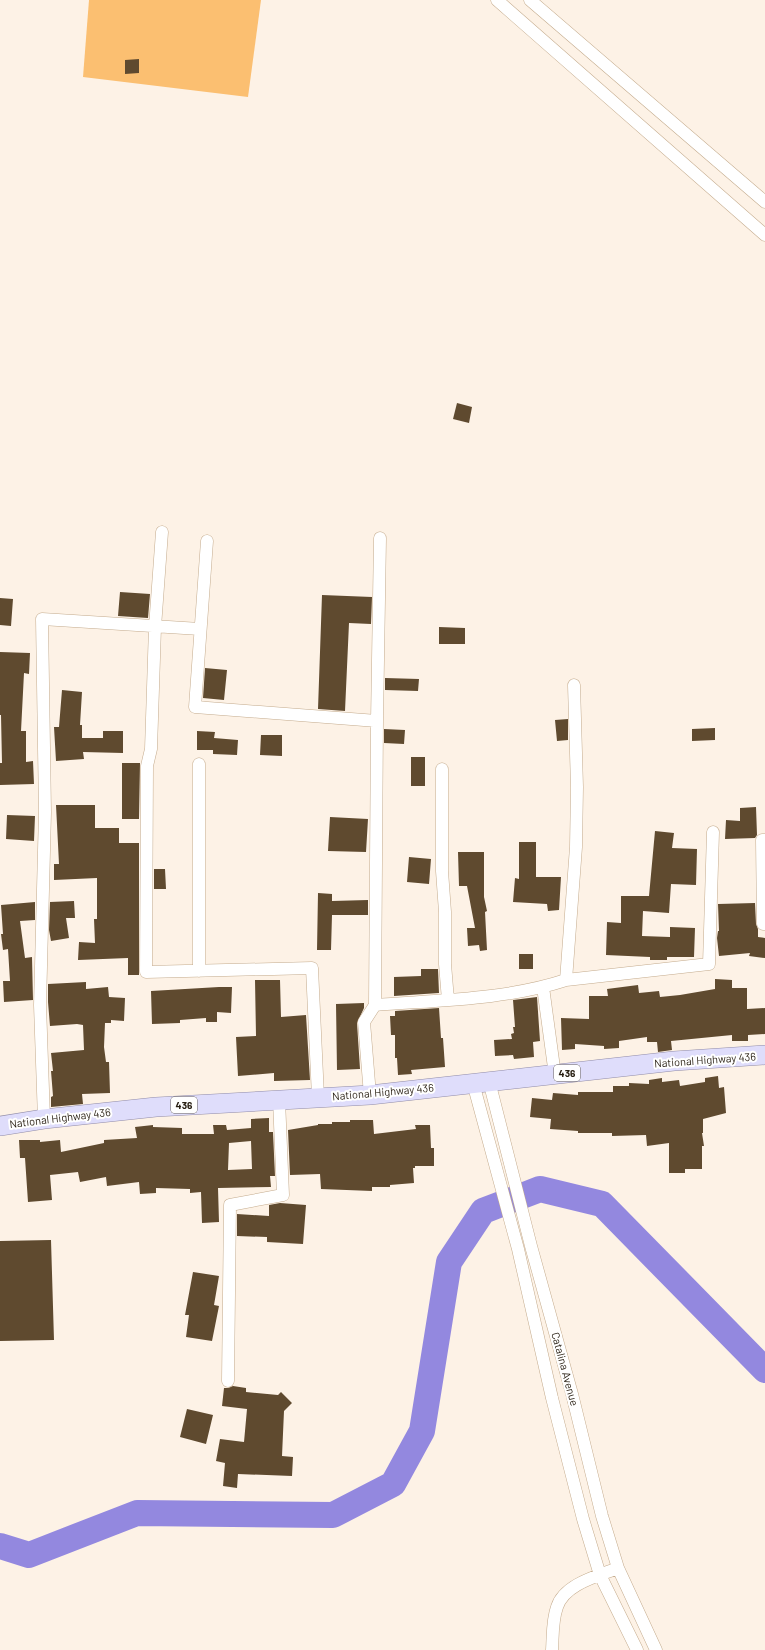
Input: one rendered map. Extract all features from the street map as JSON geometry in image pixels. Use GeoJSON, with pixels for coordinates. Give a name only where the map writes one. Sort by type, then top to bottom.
{"type":"FeatureCollection","features":[{"type":"Feature","properties":{"kind":"main road","name":"National Highway 436"},"geometry":{"type":"LineString","coordinates":[[0,1126],[44,1119],[156,1107],[370,1095],[703,1058],[765,1055]]}},
{"type":"Feature","properties":{"kind":"street"},"geometry":{"type":"LineString","coordinates":[[497,0],[765,235]]}},
{"type":"Feature","properties":{"kind":"street"},"geometry":{"type":"LineString","coordinates":[[530,0],[765,202]]}},
{"type":"Feature","properties":{"kind":"street"},"geometry":{"type":"LineString","coordinates":[[162,532],[155,627],[151,749],[147,766],[146,972],[312,968],[318,1097]]}},
{"type":"Feature","properties":{"kind":"street"},"geometry":{"type":"LineString","coordinates":[[370,1095],[364,1022],[375,1005],[380,538]]}},
{"type":"Feature","properties":{"kind":"street"},"geometry":{"type":"LineString","coordinates":[[207,541],[194,707],[377,721]]}},
{"type":"Feature","properties":{"kind":"street"},"geometry":{"type":"LineString","coordinates":[[44,1119],[40,1005],[45,812],[42,620],[200,630]]}},
{"type":"Feature","properties":{"kind":"street"},"geometry":{"type":"LineString","coordinates":[[566,980],[576,847],[577,787],[574,685]]}},
{"type":"Feature","properties":{"kind":"street"},"geometry":{"type":"LineString","coordinates":[[199,764],[199,971]]}},
{"type":"Feature","properties":{"kind":"street"},"geometry":{"type":"LineString","coordinates":[[442,769],[442,871],[445,912],[445,964],[448,1000]]}},
{"type":"Feature","properties":{"kind":"street"},"geometry":{"type":"LineString","coordinates":[[375,1005],[500,995],[543,987],[566,980],[710,964],[713,832]]}},
{"type":"Feature","properties":{"kind":"street"},"geometry":{"type":"LineString","coordinates":[[765,840],[762,840],[762,847],[763,924],[765,924]]}},
{"type":"Feature","properties":{"kind":"street"},"geometry":{"type":"LineString","coordinates":[[543,987],[555,1075]]}},
{"type":"Feature","properties":{"kind":"street","name":"Catalina Avenue"},"geometry":{"type":"LineString","coordinates":[[481,1082],[500,1127],[572,1394],[602,1516],[618,1568],[656,1650]]}},
{"type":"Feature","properties":{"kind":"street","name":"Catalina Avenue"},"geometry":{"type":"LineString","coordinates":[[481,1082],[486,1131],[518,1249],[552,1398],[583,1520],[600,1575],[638,1650]]}},
{"type":"Feature","properties":{"kind":"street"},"geometry":{"type":"LineString","coordinates":[[228,1381],[230,1205],[283,1195],[279,1100]]}},
{"type":"Feature","properties":{"kind":"street"},"geometry":{"type":"LineString","coordinates":[[552,1650],[554,1617],[557,1605],[563,1597],[576,1586],[618,1568]]}},
{"type":"Feature","properties":{"kind":"shaded area"},"geometry":{"type":"Polygon","coordinates":[[[89,0],[261,0],[248,97],[83,77],[89,0]]]}},
{"type":"Feature","properties":{"kind":"building"},"geometry":{"type":"Polygon","coordinates":[[[139,59],[139,73],[125,74],[125,60],[139,59]]]}},
{"type":"Feature","properties":{"kind":"building"},"geometry":{"type":"Polygon","coordinates":[[[457,403],[472,407],[469,423],[453,419],[457,403]]]}},
{"type":"Feature","properties":{"kind":"building"},"geometry":{"type":"Polygon","coordinates":[[[120,592],[150,594],[148,618],[118,616],[120,592]]]}},
{"type":"Feature","properties":{"kind":"building"},"geometry":{"type":"Polygon","coordinates":[[[322,595],[372,597],[371,624],[349,623],[345,711],[318,709],[322,595]]]}},
{"type":"Feature","properties":{"kind":"building"},"geometry":{"type":"Polygon","coordinates":[[[0,598],[13,599],[11,626],[0,625],[0,598]]]}},
{"type":"Feature","properties":{"kind":"building"},"geometry":{"type":"Polygon","coordinates":[[[439,627],[465,628],[465,644],[439,644],[439,627]]]}},
{"type":"Feature","properties":{"kind":"building"},"geometry":{"type":"Polygon","coordinates":[[[0,652],[30,653],[29,674],[24,673],[21,731],[26,731],[26,762],[33,761],[34,784],[0,785],[0,763],[2,763],[0,652]]]}},
{"type":"Feature","properties":{"kind":"building"},"geometry":{"type":"Polygon","coordinates":[[[205,668],[227,670],[224,700],[203,698],[205,668]]]}},
{"type":"Feature","properties":{"kind":"building"},"geometry":{"type":"Polygon","coordinates":[[[385,678],[419,679],[418,691],[385,690],[385,678]]]}},
{"type":"Feature","properties":{"kind":"building"},"geometry":{"type":"Polygon","coordinates":[[[62,690],[82,692],[80,725],[82,725],[82,738],[103,738],[103,731],[123,731],[123,753],[83,752],[84,759],[56,761],[54,727],[59,727],[62,690]]]}},
{"type":"Feature","properties":{"kind":"building"},"geometry":{"type":"Polygon","coordinates":[[[568,719],[568,740],[557,741],[555,720],[568,719]]]}},
{"type":"Feature","properties":{"kind":"building"},"geometry":{"type":"Polygon","coordinates":[[[715,728],[715,740],[692,741],[692,729],[715,728]]]}},
{"type":"Feature","properties":{"kind":"building"},"geometry":{"type":"Polygon","coordinates":[[[384,729],[405,730],[404,744],[384,743],[384,729]]]}},
{"type":"Feature","properties":{"kind":"building"},"geometry":{"type":"Polygon","coordinates":[[[197,731],[215,732],[214,738],[238,740],[237,755],[213,754],[213,750],[197,750],[197,731]]]}},
{"type":"Feature","properties":{"kind":"building"},"geometry":{"type":"Polygon","coordinates":[[[261,735],[282,735],[282,756],[260,755],[261,735]]]}},
{"type":"Feature","properties":{"kind":"building"},"geometry":{"type":"Polygon","coordinates":[[[411,757],[425,757],[425,786],[411,786],[411,757]]]}},
{"type":"Feature","properties":{"kind":"building"},"geometry":{"type":"Polygon","coordinates":[[[122,763],[140,763],[139,819],[122,819],[122,763]]]}},
{"type":"Feature","properties":{"kind":"building"},"geometry":{"type":"Polygon","coordinates":[[[56,805],[95,805],[95,828],[119,828],[119,843],[139,843],[139,975],[128,975],[128,958],[78,960],[79,942],[95,943],[94,919],[97,919],[97,878],[54,880],[54,864],[59,864],[56,805]]]}},
{"type":"Feature","properties":{"kind":"building"},"geometry":{"type":"Polygon","coordinates":[[[756,807],[757,835],[755,838],[725,839],[726,820],[740,821],[740,808],[756,807]]]}},
{"type":"Feature","properties":{"kind":"building"},"geometry":{"type":"Polygon","coordinates":[[[7,815],[35,816],[34,841],[6,839],[7,815]]]}},
{"type":"Feature","properties":{"kind":"building"},"geometry":{"type":"Polygon","coordinates":[[[330,817],[368,819],[366,852],[328,851],[330,817]]]}},
{"type":"Feature","properties":{"kind":"building"},"geometry":{"type":"Polygon","coordinates":[[[655,831],[674,833],[672,848],[697,849],[696,885],[671,884],[669,913],[643,911],[642,936],[670,937],[670,927],[695,928],[694,957],[667,957],[667,960],[650,960],[650,957],[606,955],[607,922],[621,923],[621,896],[649,896],[655,831]]]}},
{"type":"Feature","properties":{"kind":"building"},"geometry":{"type":"Polygon","coordinates":[[[519,842],[536,842],[536,877],[561,877],[559,910],[548,911],[547,904],[513,902],[515,878],[519,879],[519,842]]]}},
{"type":"Feature","properties":{"kind":"building"},"geometry":{"type":"Polygon","coordinates":[[[458,852],[484,852],[484,897],[487,911],[485,912],[487,950],[480,951],[479,945],[468,946],[467,928],[475,928],[467,886],[459,886],[458,852]]]}},
{"type":"Feature","properties":{"kind":"building"},"geometry":{"type":"Polygon","coordinates":[[[409,857],[431,859],[429,884],[407,882],[409,857]]]}},
{"type":"Feature","properties":{"kind":"building"},"geometry":{"type":"Polygon","coordinates":[[[154,869],[165,869],[166,889],[154,889],[154,869]]]}},
{"type":"Feature","properties":{"kind":"building"},"geometry":{"type":"Polygon","coordinates":[[[318,893],[332,894],[332,901],[368,900],[368,915],[332,915],[331,950],[317,950],[318,893]]]}},
{"type":"Feature","properties":{"kind":"building"},"geometry":{"type":"Polygon","coordinates":[[[74,901],[75,918],[66,918],[69,938],[51,941],[49,930],[50,902],[74,901]]]}},
{"type":"Feature","properties":{"kind":"building"},"geometry":{"type":"Polygon","coordinates":[[[35,902],[35,920],[20,921],[25,958],[32,957],[33,1000],[4,1002],[3,981],[10,981],[8,949],[3,950],[1,934],[3,934],[1,905],[35,902]]]}},
{"type":"Feature","properties":{"kind":"building"},"geometry":{"type":"Polygon","coordinates":[[[755,903],[758,937],[765,938],[765,958],[749,956],[750,953],[719,956],[717,938],[719,931],[718,904],[755,903]]]}},
{"type":"Feature","properties":{"kind":"building"},"geometry":{"type":"Polygon","coordinates":[[[519,954],[533,954],[533,969],[519,969],[519,954]]]}},
{"type":"Feature","properties":{"kind":"building"},"geometry":{"type":"Polygon","coordinates":[[[421,969],[438,969],[439,993],[394,996],[394,977],[421,976],[421,969]]]}},
{"type":"Feature","properties":{"kind":"building"},"geometry":{"type":"Polygon","coordinates":[[[715,979],[732,980],[732,988],[747,988],[747,1009],[765,1008],[765,1034],[748,1035],[748,1041],[732,1041],[732,1035],[671,1041],[672,1050],[658,1052],[657,1042],[647,1042],[647,1037],[619,1041],[619,1048],[604,1049],[604,1046],[575,1044],[575,1049],[562,1050],[561,1018],[589,1019],[589,996],[608,996],[607,989],[638,985],[639,993],[659,991],[660,997],[680,995],[715,989],[715,979]]]}},
{"type":"Feature","properties":{"kind":"building"},"geometry":{"type":"Polygon","coordinates":[[[255,980],[280,980],[281,1017],[306,1015],[310,1080],[274,1081],[274,1073],[238,1076],[236,1037],[256,1036],[255,980]]]}},
{"type":"Feature","properties":{"kind":"building"},"geometry":{"type":"Polygon","coordinates":[[[86,982],[86,989],[108,987],[109,997],[125,998],[124,1021],[111,1020],[111,1023],[105,1023],[104,1047],[106,1062],[109,1062],[110,1093],[82,1094],[83,1104],[51,1107],[51,1097],[53,1096],[51,1071],[53,1071],[51,1053],[84,1050],[83,1025],[50,1026],[48,984],[86,982]]]}},
{"type":"Feature","properties":{"kind":"building"},"geometry":{"type":"Polygon","coordinates":[[[232,987],[231,1013],[217,1012],[217,1022],[206,1022],[206,1018],[180,1020],[180,1023],[152,1024],[151,991],[232,987]]]}},
{"type":"Feature","properties":{"kind":"building"},"geometry":{"type":"Polygon","coordinates":[[[537,997],[540,1041],[533,1042],[534,1057],[514,1059],[513,1055],[495,1056],[494,1040],[512,1039],[511,1034],[514,1033],[513,1000],[537,997]]]}},
{"type":"Feature","properties":{"kind":"building"},"geometry":{"type":"Polygon","coordinates":[[[364,1003],[364,1008],[357,1023],[360,1069],[337,1070],[336,1004],[364,1003]]]}},
{"type":"Feature","properties":{"kind":"building"},"geometry":{"type":"Polygon","coordinates":[[[439,1008],[445,1067],[411,1070],[412,1074],[398,1075],[397,1058],[395,1058],[395,1035],[391,1035],[390,1016],[395,1016],[395,1011],[439,1008]]]}},
{"type":"Feature","properties":{"kind":"building"},"geometry":{"type":"Polygon","coordinates":[[[718,1076],[719,1088],[724,1087],[726,1113],[703,1119],[702,1133],[704,1146],[702,1146],[702,1169],[685,1169],[685,1173],[669,1173],[669,1143],[647,1146],[646,1135],[612,1136],[612,1133],[578,1133],[578,1131],[550,1129],[551,1119],[530,1117],[532,1098],[552,1100],[553,1093],[578,1095],[578,1092],[613,1092],[613,1086],[629,1086],[629,1083],[649,1084],[649,1080],[662,1078],[662,1082],[679,1080],[680,1086],[705,1082],[705,1078],[718,1076]]]}},
{"type":"Feature","properties":{"kind":"building"},"geometry":{"type":"Polygon","coordinates":[[[269,1118],[269,1132],[273,1132],[275,1176],[270,1176],[271,1187],[218,1188],[219,1222],[202,1223],[201,1192],[190,1193],[190,1189],[156,1188],[156,1193],[140,1194],[139,1182],[107,1186],[106,1177],[80,1182],[78,1172],[50,1175],[52,1200],[28,1202],[25,1158],[20,1158],[19,1140],[40,1140],[40,1142],[60,1140],[61,1152],[104,1143],[104,1140],[137,1138],[135,1127],[153,1125],[153,1127],[182,1128],[182,1134],[214,1134],[213,1125],[226,1125],[227,1130],[251,1128],[251,1119],[269,1118]],[[251,1141],[229,1143],[228,1170],[252,1169],[251,1141]]]}},
{"type":"Feature","properties":{"kind":"building"},"geometry":{"type":"Polygon","coordinates":[[[350,1120],[373,1120],[374,1134],[416,1129],[415,1125],[430,1125],[431,1148],[434,1148],[434,1166],[415,1166],[415,1168],[413,1168],[414,1183],[390,1185],[390,1187],[372,1187],[372,1191],[321,1189],[320,1174],[290,1175],[288,1130],[318,1124],[332,1124],[332,1122],[350,1122],[350,1120]]]}},
{"type":"Feature","properties":{"kind":"building"},"geometry":{"type":"Polygon","coordinates":[[[280,1203],[306,1205],[303,1244],[267,1242],[267,1237],[237,1236],[237,1214],[269,1216],[269,1205],[280,1203]]]}},
{"type":"Feature","properties":{"kind":"building"},"geometry":{"type":"Polygon","coordinates":[[[51,1240],[54,1340],[0,1341],[0,1241],[51,1240]]]}},
{"type":"Feature","properties":{"kind":"building"},"geometry":{"type":"Polygon","coordinates":[[[193,1272],[219,1276],[214,1305],[219,1306],[212,1341],[186,1337],[189,1315],[185,1315],[193,1272]]]}},
{"type":"Feature","properties":{"kind":"building"},"geometry":{"type":"Polygon","coordinates":[[[233,1386],[246,1388],[246,1392],[278,1395],[281,1392],[292,1403],[284,1411],[282,1456],[293,1457],[292,1476],[238,1474],[237,1488],[223,1486],[225,1463],[216,1461],[220,1439],[244,1442],[247,1409],[222,1406],[224,1388],[233,1386]]]}},
{"type":"Feature","properties":{"kind":"building"},"geometry":{"type":"Polygon","coordinates":[[[187,1409],[213,1415],[206,1444],[180,1437],[187,1409]]]}},
{"type":"Feature","properties":{"kind":"waterway"},"geometry":{"type":"LineString","coordinates":[[0,1546],[29,1555],[137,1513],[333,1515],[393,1484],[422,1431],[449,1262],[483,1211],[540,1189],[602,1204],[765,1370]]}}]}
